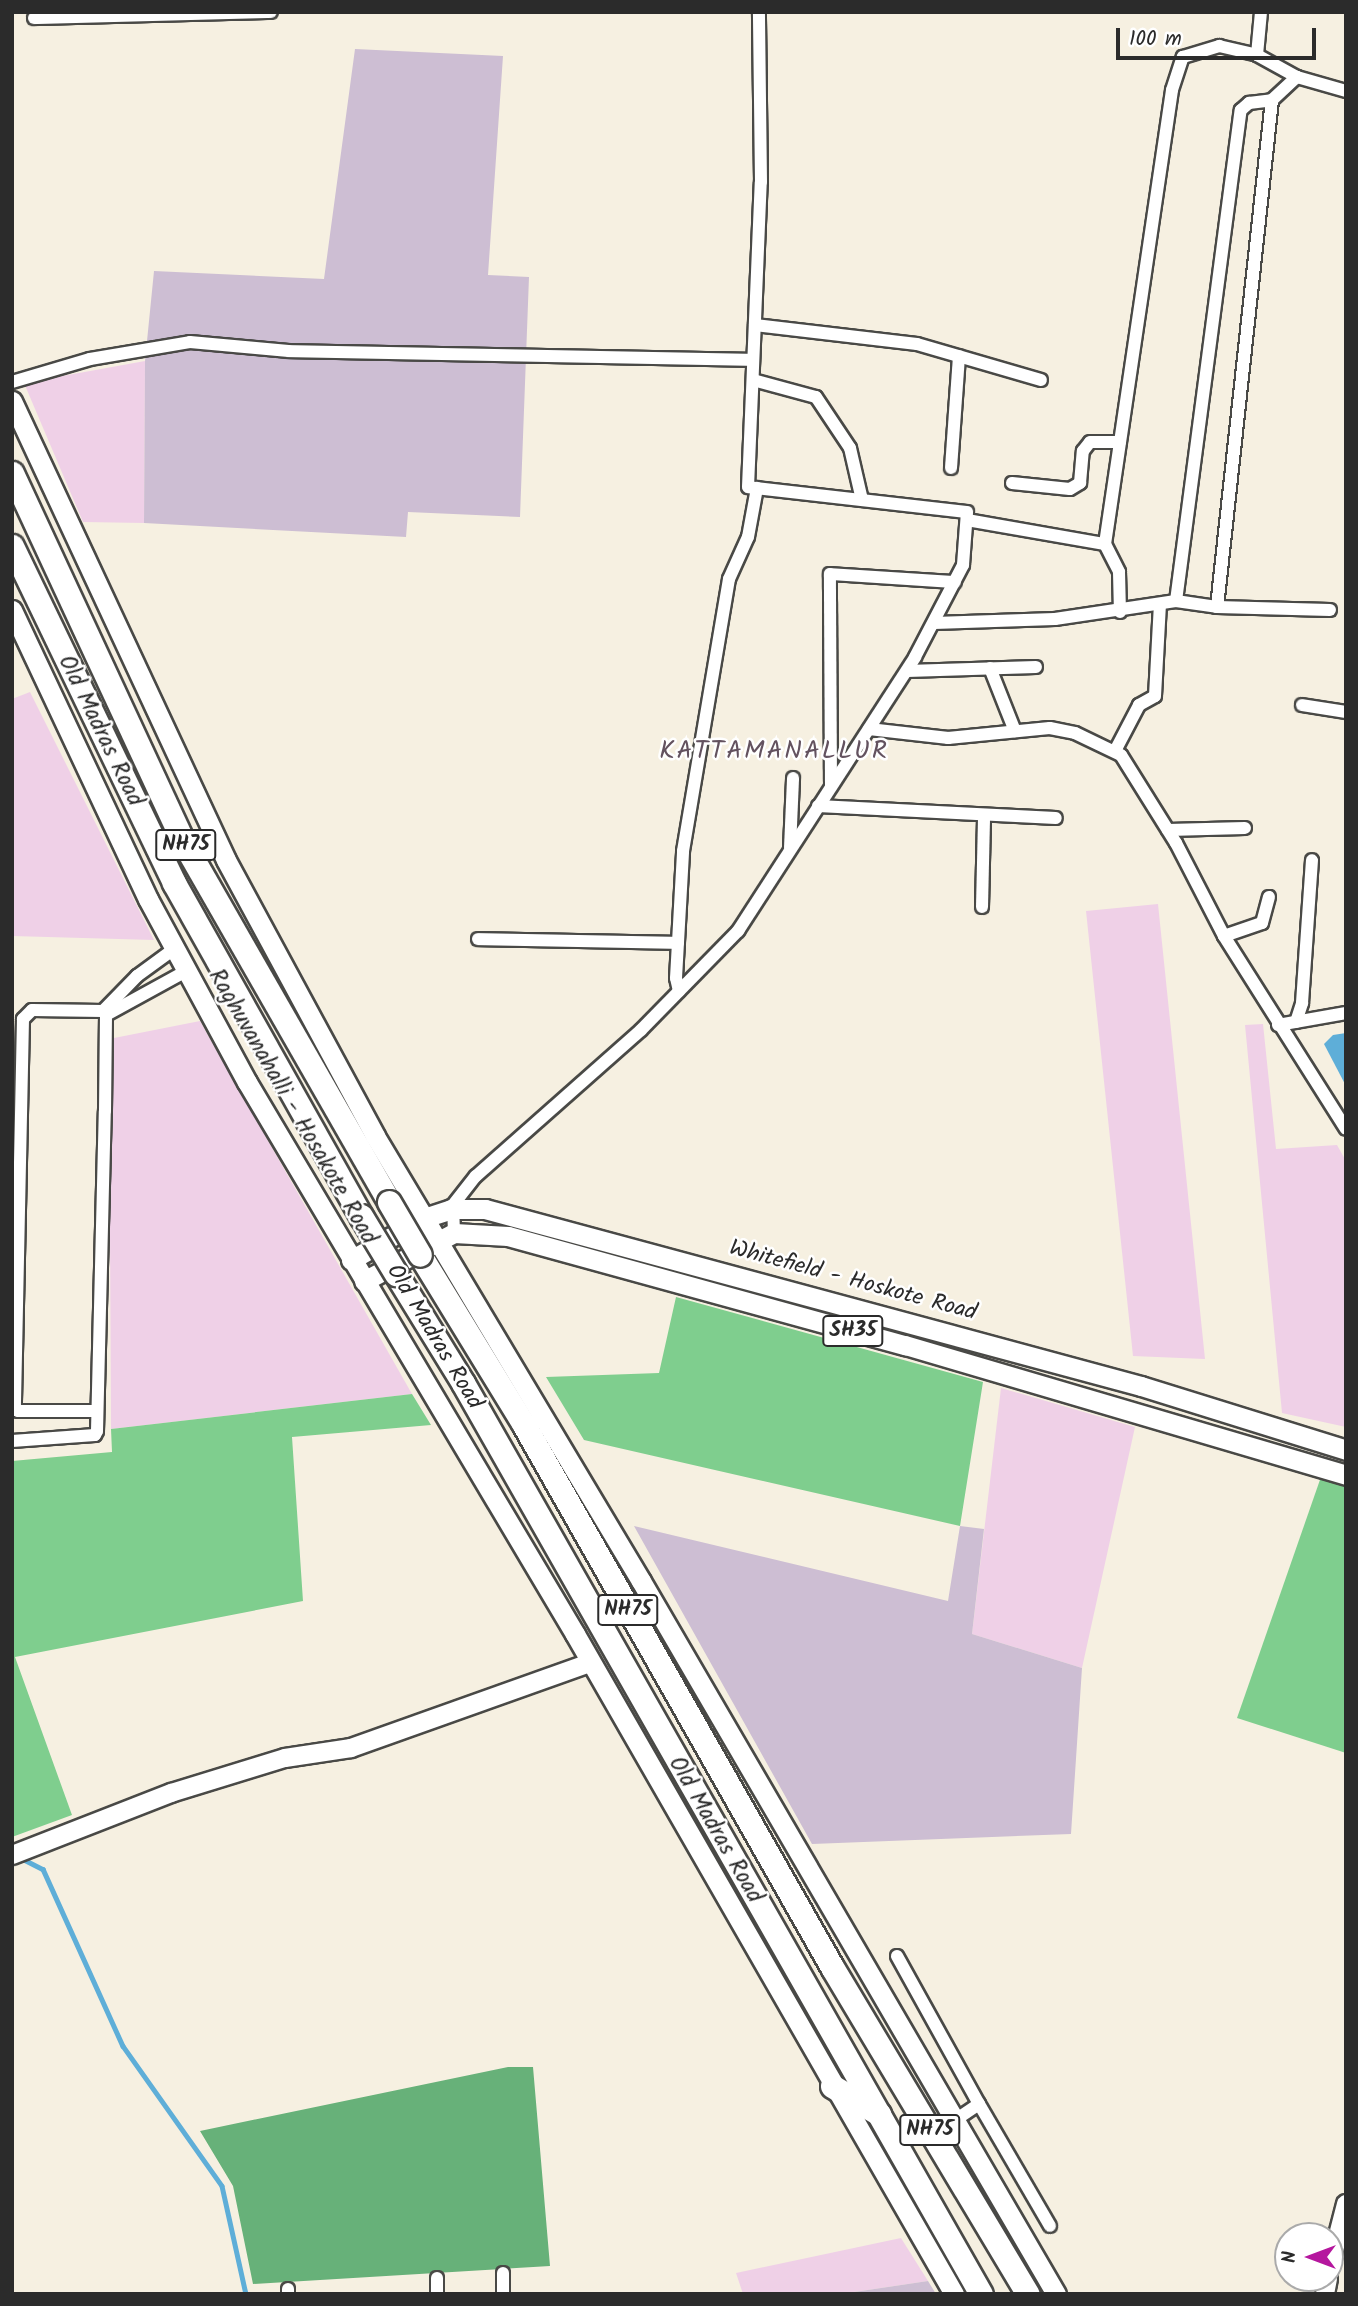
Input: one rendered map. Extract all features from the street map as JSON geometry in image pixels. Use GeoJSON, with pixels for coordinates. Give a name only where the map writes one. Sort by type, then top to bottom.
{"type":"FeatureCollection","features":[{"type":"Feature","properties":{"kind":"highway","name":"NH75"},"geometry":{"type":"LineString","coordinates":[[12,473],[182,839],[389,1202],[437,1243],[524,1425],[832,1967],[1028,2294]]}},
{"type":"Feature","properties":{"kind":"highway","name":"Old Madras Road"},"geometry":{"type":"LineString","coordinates":[[12,546],[174,883],[361,1216],[463,1383],[653,1723],[882,2116]]}},
{"type":"Feature","properties":{"kind":"highway"},"geometry":{"type":"LineString","coordinates":[[832,2086],[882,2116]]}},
{"type":"Feature","properties":{"kind":"highway","name":"NH75"},"geometry":{"type":"LineString","coordinates":[[882,2116],[981,2294]]}},
{"type":"Feature","properties":{"kind":"main road"},"geometry":{"type":"LineString","coordinates":[[12,401],[226,860],[437,1243],[635,1570],[1056,2294]]}},
{"type":"Feature","properties":{"kind":"main road","name":"Raghuvanahalli - Hosakote Road"},"geometry":{"type":"LineString","coordinates":[[12,610],[186,971],[351,1260],[590,1664],[954,2294]]}},
{"type":"Feature","properties":{"kind":"main road","name":"Whitefield - Hoskote Road"},"geometry":{"type":"LineString","coordinates":[[351,1260],[424,1218],[451,1209],[497,1211],[1141,1386],[1286,1434],[1346,1450]]}},
{"type":"Feature","properties":{"kind":"main road","name":"Whitefield - Hoskote Road"},"geometry":{"type":"LineString","coordinates":[[437,1243],[508,1236],[917,1348],[1346,1475]]}},
{"type":"Feature","properties":{"kind":"main road"},"geometry":{"type":"LineString","coordinates":[[364,1281],[437,1243]]}},
{"type":"Feature","properties":{"kind":"main road"},"geometry":{"type":"LineString","coordinates":[[1280,1456],[1286,1434]]}},
{"type":"Feature","properties":{"kind":"main road"},"geometry":{"type":"LineString","coordinates":[[12,1854],[32,1844],[171,1793],[285,1758],[351,1748],[590,1664]]}},
{"type":"Feature","properties":{"kind":"main road"},"geometry":{"type":"LineString","coordinates":[[1341,2222],[1346,2204]]}},
{"type":"Feature","properties":{"kind":"street"},"geometry":{"type":"LineString","coordinates":[[437,1243],[451,1209],[476,1176],[679,991],[738,931],[906,671],[963,565],[967,512],[748,487],[761,182],[759,12]]}},
{"type":"Feature","properties":{"kind":"street"},"geometry":{"type":"LineString","coordinates":[[1257,55],[1261,12]]}},
{"type":"Feature","properties":{"kind":"street"},"geometry":{"type":"LineString","coordinates":[[42,16],[263,13]]}},
{"type":"Feature","properties":{"kind":"street"},"geometry":{"type":"LineString","coordinates":[[1120,612],[1119,572],[1105,544],[1172,90],[1183,57],[1219,46],[1257,55],[1297,77],[1346,91]]}},
{"type":"Feature","properties":{"kind":"street"},"geometry":{"type":"LineString","coordinates":[[1175,601],[1241,110],[1248,103],[1272,100],[1297,77]]}},
{"type":"Feature","properties":{"kind":"street"},"geometry":{"type":"LineString","coordinates":[[1217,607],[1272,100]]}},
{"type":"Feature","properties":{"kind":"street"},"geometry":{"type":"LineString","coordinates":[[755,325],[917,344],[1041,380]]}},
{"type":"Feature","properties":{"kind":"street"},"geometry":{"type":"LineString","coordinates":[[12,382],[90,359],[190,342],[289,351],[753,360]]}},
{"type":"Feature","properties":{"kind":"street"},"geometry":{"type":"LineString","coordinates":[[951,468],[959,356]]}},
{"type":"Feature","properties":{"kind":"street"},"geometry":{"type":"LineString","coordinates":[[752,380],[816,397],[850,448],[862,500]]}},
{"type":"Feature","properties":{"kind":"street"},"geometry":{"type":"LineString","coordinates":[[1013,483],[1070,489],[1080,482],[1083,451],[1090,442],[1119,442]]}},
{"type":"Feature","properties":{"kind":"street"},"geometry":{"type":"LineString","coordinates":[[679,991],[678,943],[683,851],[729,579],[748,537],[757,488]]}},
{"type":"Feature","properties":{"kind":"street"},"geometry":{"type":"LineString","coordinates":[[967,520],[1105,544]]}},
{"type":"Feature","properties":{"kind":"street"},"geometry":{"type":"LineString","coordinates":[[831,786],[830,575],[955,582]]}},
{"type":"Feature","properties":{"kind":"street"},"geometry":{"type":"LineString","coordinates":[[934,623],[1120,612],[1175,601],[1217,607],[1330,610]]}},
{"type":"Feature","properties":{"kind":"street"},"geometry":{"type":"LineString","coordinates":[[1115,751],[1139,705],[1155,696],[1160,604]]}},
{"type":"Feature","properties":{"kind":"street"},"geometry":{"type":"LineString","coordinates":[[906,671],[1036,667]]}},
{"type":"Feature","properties":{"kind":"street"},"geometry":{"type":"LineString","coordinates":[[990,668],[1015,732]]}},
{"type":"Feature","properties":{"kind":"street"},"geometry":{"type":"LineString","coordinates":[[1302,705],[1346,712]]}},
{"type":"Feature","properties":{"kind":"street"},"geometry":{"type":"LineString","coordinates":[[869,729],[948,738],[1050,729],[1075,733],[1115,751],[1168,830],[1224,936],[1346,1129]]}},
{"type":"Feature","properties":{"kind":"street"},"geometry":{"type":"LineString","coordinates":[[790,850],[793,778]]}},
{"type":"Feature","properties":{"kind":"street"},"geometry":{"type":"LineString","coordinates":[[818,806],[984,817],[1056,818]]}},
{"type":"Feature","properties":{"kind":"street"},"geometry":{"type":"LineString","coordinates":[[982,907],[984,817]]}},
{"type":"Feature","properties":{"kind":"street"},"geometry":{"type":"LineString","coordinates":[[1168,830],[1245,828]]}},
{"type":"Feature","properties":{"kind":"street"},"geometry":{"type":"LineString","coordinates":[[1296,1022],[1302,1003],[1312,860]]}},
{"type":"Feature","properties":{"kind":"street"},"geometry":{"type":"LineString","coordinates":[[1224,936],[1262,923],[1269,897]]}},
{"type":"Feature","properties":{"kind":"street"},"geometry":{"type":"LineString","coordinates":[[478,939],[678,943]]}},
{"type":"Feature","properties":{"kind":"street"},"geometry":{"type":"LineString","coordinates":[[12,1441],[95,1435],[104,1013],[137,976],[174,949]]}},
{"type":"Feature","properties":{"kind":"street"},"geometry":{"type":"LineString","coordinates":[[97,1411],[18,1411],[15,1407],[16,1181],[23,1019],[32,1010],[104,1013],[186,971]]}},
{"type":"Feature","properties":{"kind":"street"},"geometry":{"type":"LineString","coordinates":[[1278,1025],[1346,1013]]}},
{"type":"Feature","properties":{"kind":"street"},"geometry":{"type":"LineString","coordinates":[[897,1956],[1050,2226]]}},
{"type":"Feature","properties":{"kind":"street"},"geometry":{"type":"LineString","coordinates":[[954,2120],[979,2104]]}},
{"type":"Feature","properties":{"kind":"street"},"geometry":{"type":"LineString","coordinates":[[503,2273],[503,2294]]}},
{"type":"Feature","properties":{"kind":"street"},"geometry":{"type":"LineString","coordinates":[[437,2278],[437,2294]]}},
{"type":"Feature","properties":{"kind":"shaded area"},"geometry":{"type":"Polygon","coordinates":[[[355,49],[503,56],[488,275],[529,277],[520,517],[408,512],[406,537],[144,523],[145,361],[154,271],[324,279],[355,49]]]}},
{"type":"Feature","properties":{"kind":"shaded area"},"geometry":{"type":"Polygon","coordinates":[[[145,361],[144,523],[83,522],[24,383],[145,361]]]}},
{"type":"Feature","properties":{"kind":"shaded area"},"geometry":{"type":"Polygon","coordinates":[[[30,692],[154,940],[12,936],[12,699],[30,692]]]}},
{"type":"Feature","properties":{"kind":"shaded area"},"geometry":{"type":"Polygon","coordinates":[[[1158,904],[1205,1359],[1133,1356],[1086,911],[1158,904]]]}},
{"type":"Feature","properties":{"kind":"shaded area"},"geometry":{"type":"Polygon","coordinates":[[[200,1021],[412,1394],[111,1429],[109,1039],[200,1021]]]}},
{"type":"Feature","properties":{"kind":"shaded area"},"geometry":{"type":"Polygon","coordinates":[[[1263,1024],[1276,1149],[1337,1145],[1346,1161],[1346,1427],[1282,1413],[1245,1025],[1263,1024]]]}},
{"type":"Feature","properties":{"kind":"shaded area"},"geometry":{"type":"Polygon","coordinates":[[[1001,1388],[1135,1427],[1082,1668],[972,1634],[1001,1388]]]}},
{"type":"Feature","properties":{"kind":"shaded area"},"geometry":{"type":"Polygon","coordinates":[[[634,1526],[948,1601],[960,1526],[984,1529],[972,1634],[1082,1668],[1071,1834],[812,1844],[634,1526]]]}},
{"type":"Feature","properties":{"kind":"shaded area"},"geometry":{"type":"Polygon","coordinates":[[[901,2238],[928,2281],[841,2294],[743,2294],[736,2273],[901,2238]]]}},
{"type":"Feature","properties":{"kind":"shaded area"},"geometry":{"type":"Polygon","coordinates":[[[928,2281],[936,2294],[841,2294],[928,2281]]]}},
{"type":"Feature","properties":{"kind":"green space"},"geometry":{"type":"Polygon","coordinates":[[[676,1297],[983,1382],[960,1526],[584,1440],[546,1377],[659,1373],[676,1297]]]}},
{"type":"Feature","properties":{"kind":"green space"},"geometry":{"type":"Polygon","coordinates":[[[412,1394],[431,1425],[292,1437],[303,1601],[15,1657],[72,1815],[12,1837],[12,1461],[112,1452],[111,1429],[412,1394]]]}},
{"type":"Feature","properties":{"kind":"green space"},"geometry":{"type":"Polygon","coordinates":[[[1322,1474],[1346,1479],[1346,1753],[1237,1718],[1322,1474]]]}},
{"type":"Feature","properties":{"kind":"green space"},"geometry":{"type":"Polygon","coordinates":[[[508,2067],[533,2067],[550,2266],[253,2284],[233,2186],[200,2131],[508,2067]]]}},
{"type":"Feature","properties":{"kind":"water"},"geometry":{"type":"Polygon","coordinates":[[[1346,1033],[1346,1086],[1324,1044],[1333,1035],[1346,1033]]]}},
{"type":"Feature","properties":{"kind":"waterway"},"geometry":{"type":"LineString","coordinates":[[19,1857],[43,1869],[123,2046],[222,2186],[246,2294]]}},
{"type":"Feature","properties":{"kind":"district","name":"KATTAMANALLUR"},"geometry":{"type":"Point","coordinates":[774,752]}}]}
